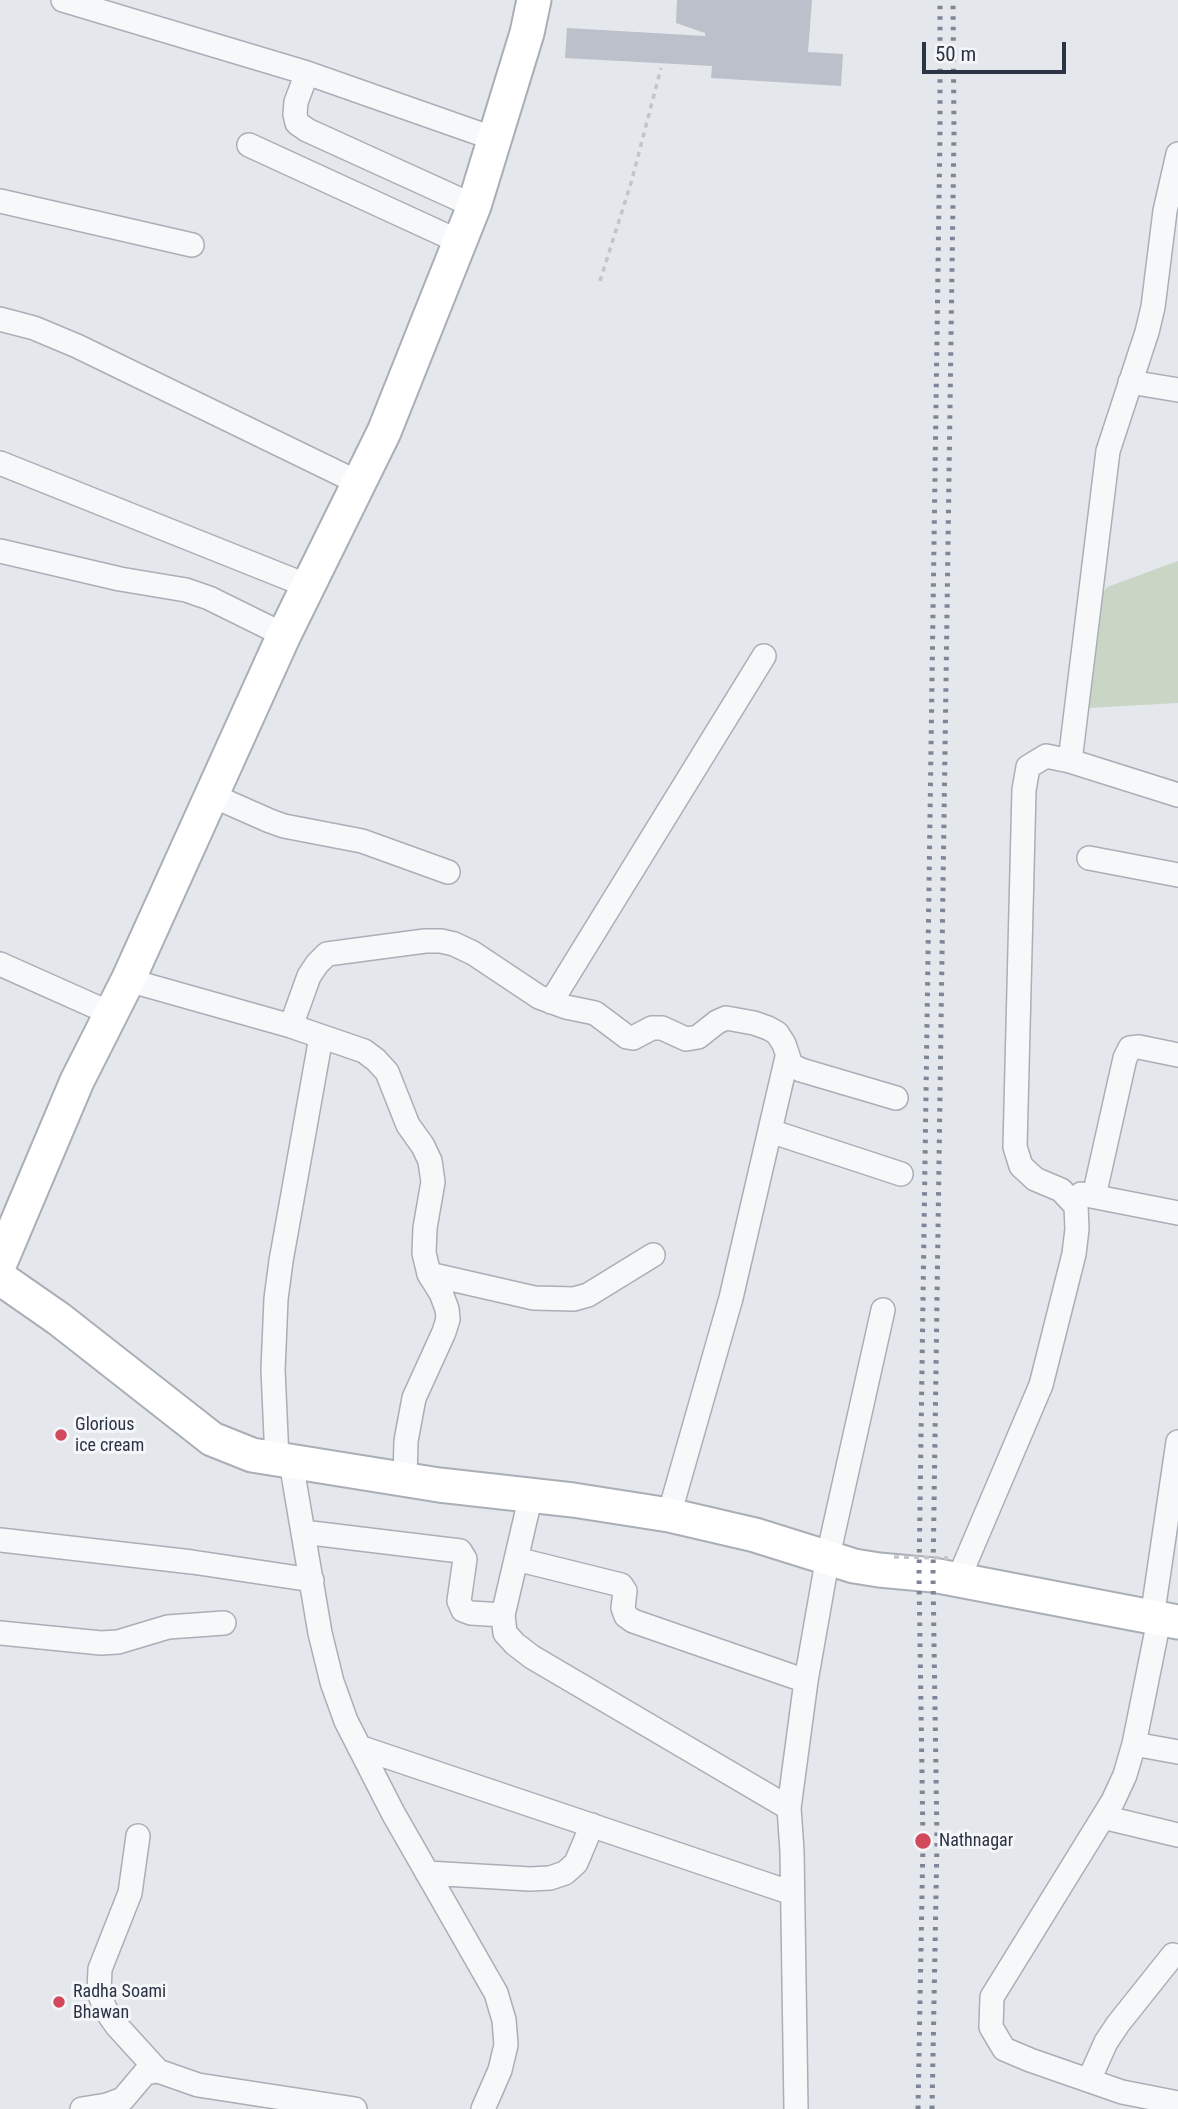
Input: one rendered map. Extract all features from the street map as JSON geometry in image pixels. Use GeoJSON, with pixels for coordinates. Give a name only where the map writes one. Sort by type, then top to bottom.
{"type":"FeatureCollection","features":[{"type":"Feature","properties":{"kind":"main road"},"geometry":{"type":"LineString","coordinates":[[0,1264],[78,1082],[128,980],[284,635],[384,432],[474,206],[527,33],[534,0]]}},
{"type":"Feature","properties":{"kind":"main road"},"geometry":{"type":"LineString","coordinates":[[0,1278],[59,1319],[212,1438],[253,1455],[439,1485],[531,1495],[669,1516],[755,1535],[866,1568],[933,1575],[953,1569],[1163,1620]]}},
{"type":"Feature","properties":{"kind":"street"},"geometry":{"type":"LineString","coordinates":[[63,0],[307,72],[495,139]]}},
{"type":"Feature","properties":{"kind":"street"},"geometry":{"type":"LineString","coordinates":[[307,72],[296,102],[297,123],[474,206]]}},
{"type":"Feature","properties":{"kind":"street"},"geometry":{"type":"LineString","coordinates":[[249,145],[460,242]]}},
{"type":"Feature","properties":{"kind":"street"},"geometry":{"type":"LineString","coordinates":[[1070,761],[1108,451],[1153,307],[1171,212],[1178,154]]}},
{"type":"Feature","properties":{"kind":"street"},"geometry":{"type":"LineString","coordinates":[[0,201],[192,245]]}},
{"type":"Feature","properties":{"kind":"street"},"geometry":{"type":"LineString","coordinates":[[0,319],[34,328],[78,346],[359,483]]}},
{"type":"Feature","properties":{"kind":"street"},"geometry":{"type":"LineString","coordinates":[[1130,382],[1178,390]]}},
{"type":"Feature","properties":{"kind":"street"},"geometry":{"type":"LineString","coordinates":[[0,463],[308,586]]}},
{"type":"Feature","properties":{"kind":"street"},"geometry":{"type":"LineString","coordinates":[[0,551],[120,579],[186,590],[209,598],[284,635]]}},
{"type":"Feature","properties":{"kind":"street"},"geometry":{"type":"LineString","coordinates":[[551,1002],[764,656]]}},
{"type":"Feature","properties":{"kind":"street"},"geometry":{"type":"LineString","coordinates":[[1178,795],[1046,756],[1028,767],[1024,790],[1014,1147],[1021,1166],[1035,1179],[1061,1189],[1178,1213]]}},
{"type":"Feature","properties":{"kind":"street"},"geometry":{"type":"LineString","coordinates":[[211,795],[285,826],[362,841],[448,872]]}},
{"type":"Feature","properties":{"kind":"street"},"geometry":{"type":"LineString","coordinates":[[1089,858],[1178,874]]}},
{"type":"Feature","properties":{"kind":"street"},"geometry":{"type":"LineString","coordinates":[[291,1026],[309,976],[327,954],[425,941],[454,944],[473,953],[539,997],[595,1013],[619,1032],[633,1038],[652,1028],[662,1028],[685,1039],[698,1037],[726,1018],[754,1023],[777,1033],[791,1065],[896,1098]]}},
{"type":"Feature","properties":{"kind":"street"},"geometry":{"type":"LineString","coordinates":[[0,964],[112,1014]]}},
{"type":"Feature","properties":{"kind":"street"},"geometry":{"type":"LineString","coordinates":[[128,980],[291,1026],[364,1051],[387,1072],[408,1125],[430,1161],[433,1182],[425,1228],[424,1253],[429,1274],[441,1293],[448,1319],[412,1407],[406,1441],[405,1478]]}},
{"type":"Feature","properties":{"kind":"street"},"geometry":{"type":"LineString","coordinates":[[321,1037],[276,1299],[272,1370],[284,1460],[303,1532],[320,1633],[332,1682],[346,1721],[393,1813],[496,1993],[504,2020],[506,2045],[500,2070],[483,2109]]}},
{"type":"Feature","properties":{"kind":"street"},"geometry":{"type":"LineString","coordinates":[[1094,1196],[1125,1058],[1130,1048],[1139,1047],[1178,1055]]}},
{"type":"Feature","properties":{"kind":"street"},"geometry":{"type":"LineString","coordinates":[[669,1516],[731,1298],[787,1057]]}},
{"type":"Feature","properties":{"kind":"street"},"geometry":{"type":"LineString","coordinates":[[770,1132],[901,1174]]}},
{"type":"Feature","properties":{"kind":"street"},"geometry":{"type":"LineString","coordinates":[[953,1569],[1041,1385],[1074,1254],[1077,1229],[1076,1206],[1061,1189]]}},
{"type":"Feature","properties":{"kind":"street"},"geometry":{"type":"LineString","coordinates":[[429,1274],[534,1298],[574,1299],[588,1295],[653,1255]]}},
{"type":"Feature","properties":{"kind":"street"},"geometry":{"type":"LineString","coordinates":[[796,2109],[789,1808],[806,1681],[828,1556],[883,1310]]}},
{"type":"Feature","properties":{"kind":"street"},"geometry":{"type":"LineString","coordinates":[[1178,1442],[1163,1620],[1125,1775],[1103,1817],[992,1997],[992,2027],[1004,2049],[1122,2092],[1178,2103]]}},
{"type":"Feature","properties":{"kind":"street"},"geometry":{"type":"LineString","coordinates":[[531,1495],[503,1615],[505,1633],[532,1657],[789,1808]]}},
{"type":"Feature","properties":{"kind":"street"},"geometry":{"type":"LineString","coordinates":[[303,1532],[460,1551],[465,1559],[459,1601],[463,1610],[503,1615]]}},
{"type":"Feature","properties":{"kind":"street"},"geometry":{"type":"LineString","coordinates":[[0,1539],[192,1562],[312,1580]]}},
{"type":"Feature","properties":{"kind":"street"},"geometry":{"type":"LineString","coordinates":[[516,1559],[621,1585],[625,1591],[623,1608],[626,1616],[633,1621],[806,1681]]}},
{"type":"Feature","properties":{"kind":"street"},"geometry":{"type":"LineString","coordinates":[[0,1633],[101,1643],[118,1642],[168,1627],[224,1623]]}},
{"type":"Feature","properties":{"kind":"street"},"geometry":{"type":"LineString","coordinates":[[1134,1744],[1178,1752]]}},
{"type":"Feature","properties":{"kind":"street"},"geometry":{"type":"LineString","coordinates":[[359,1747],[792,1892]]}},
{"type":"Feature","properties":{"kind":"street"},"geometry":{"type":"LineString","coordinates":[[1103,1817],[1178,1835]]}},
{"type":"Feature","properties":{"kind":"street"},"geometry":{"type":"LineString","coordinates":[[427,1873],[550,1878],[565,1873],[576,1863],[592,1825]]}},
{"type":"Feature","properties":{"kind":"street"},"geometry":{"type":"LineString","coordinates":[[138,1836],[130,1893],[100,1969],[99,1992],[105,2009],[117,2026],[158,2071]]}},
{"type":"Feature","properties":{"kind":"street"},"geometry":{"type":"LineString","coordinates":[[1089,2080],[1106,2042],[1118,2024],[1173,1955]]}},
{"type":"Feature","properties":{"kind":"street"},"geometry":{"type":"LineString","coordinates":[[82,2109],[124,2099],[145,2073],[158,2071],[198,2085],[355,2109]]}},
{"type":"Feature","properties":{"kind":"path"},"geometry":{"type":"LineString","coordinates":[[600,281],[631,183],[661,68]]}},
{"type":"Feature","properties":{"kind":"path"},"geometry":{"type":"LineString","coordinates":[[894,1557],[953,1569]]}},
{"type":"Feature","properties":{"kind":"green space"},"geometry":{"type":"Polygon","coordinates":[[[1178,561],[1178,703],[1088,708],[1089,612],[1107,587],[1178,561]]]}},
{"type":"Feature","properties":{"kind":"building"},"geometry":{"type":"Polygon","coordinates":[[[677,0],[812,0],[808,52],[843,54],[841,86],[711,78],[712,66],[565,58],[567,28],[705,36],[705,33],[676,23],[677,0]]]}},
{"type":"Feature","properties":{"kind":"railway"},"geometry":{"type":"LineString","coordinates":[[918,2109],[923,1841],[919,1575],[940,0]]}},
{"type":"Feature","properties":{"kind":"railway"},"geometry":{"type":"LineString","coordinates":[[932,2109],[937,1841],[933,1575],[954,132],[953,0]]}},
{"type":"Feature","properties":{"kind":"place","name":"Glorious ice cream"},"geometry":{"type":"Point","coordinates":[61,1435]}},
{"type":"Feature","properties":{"kind":"place","name":"Nathnagar"},"geometry":{"type":"Point","coordinates":[923,1841]}},
{"type":"Feature","properties":{"kind":"place","name":"Radha Soami Bhawan"},"geometry":{"type":"Point","coordinates":[59,2002]}}]}
